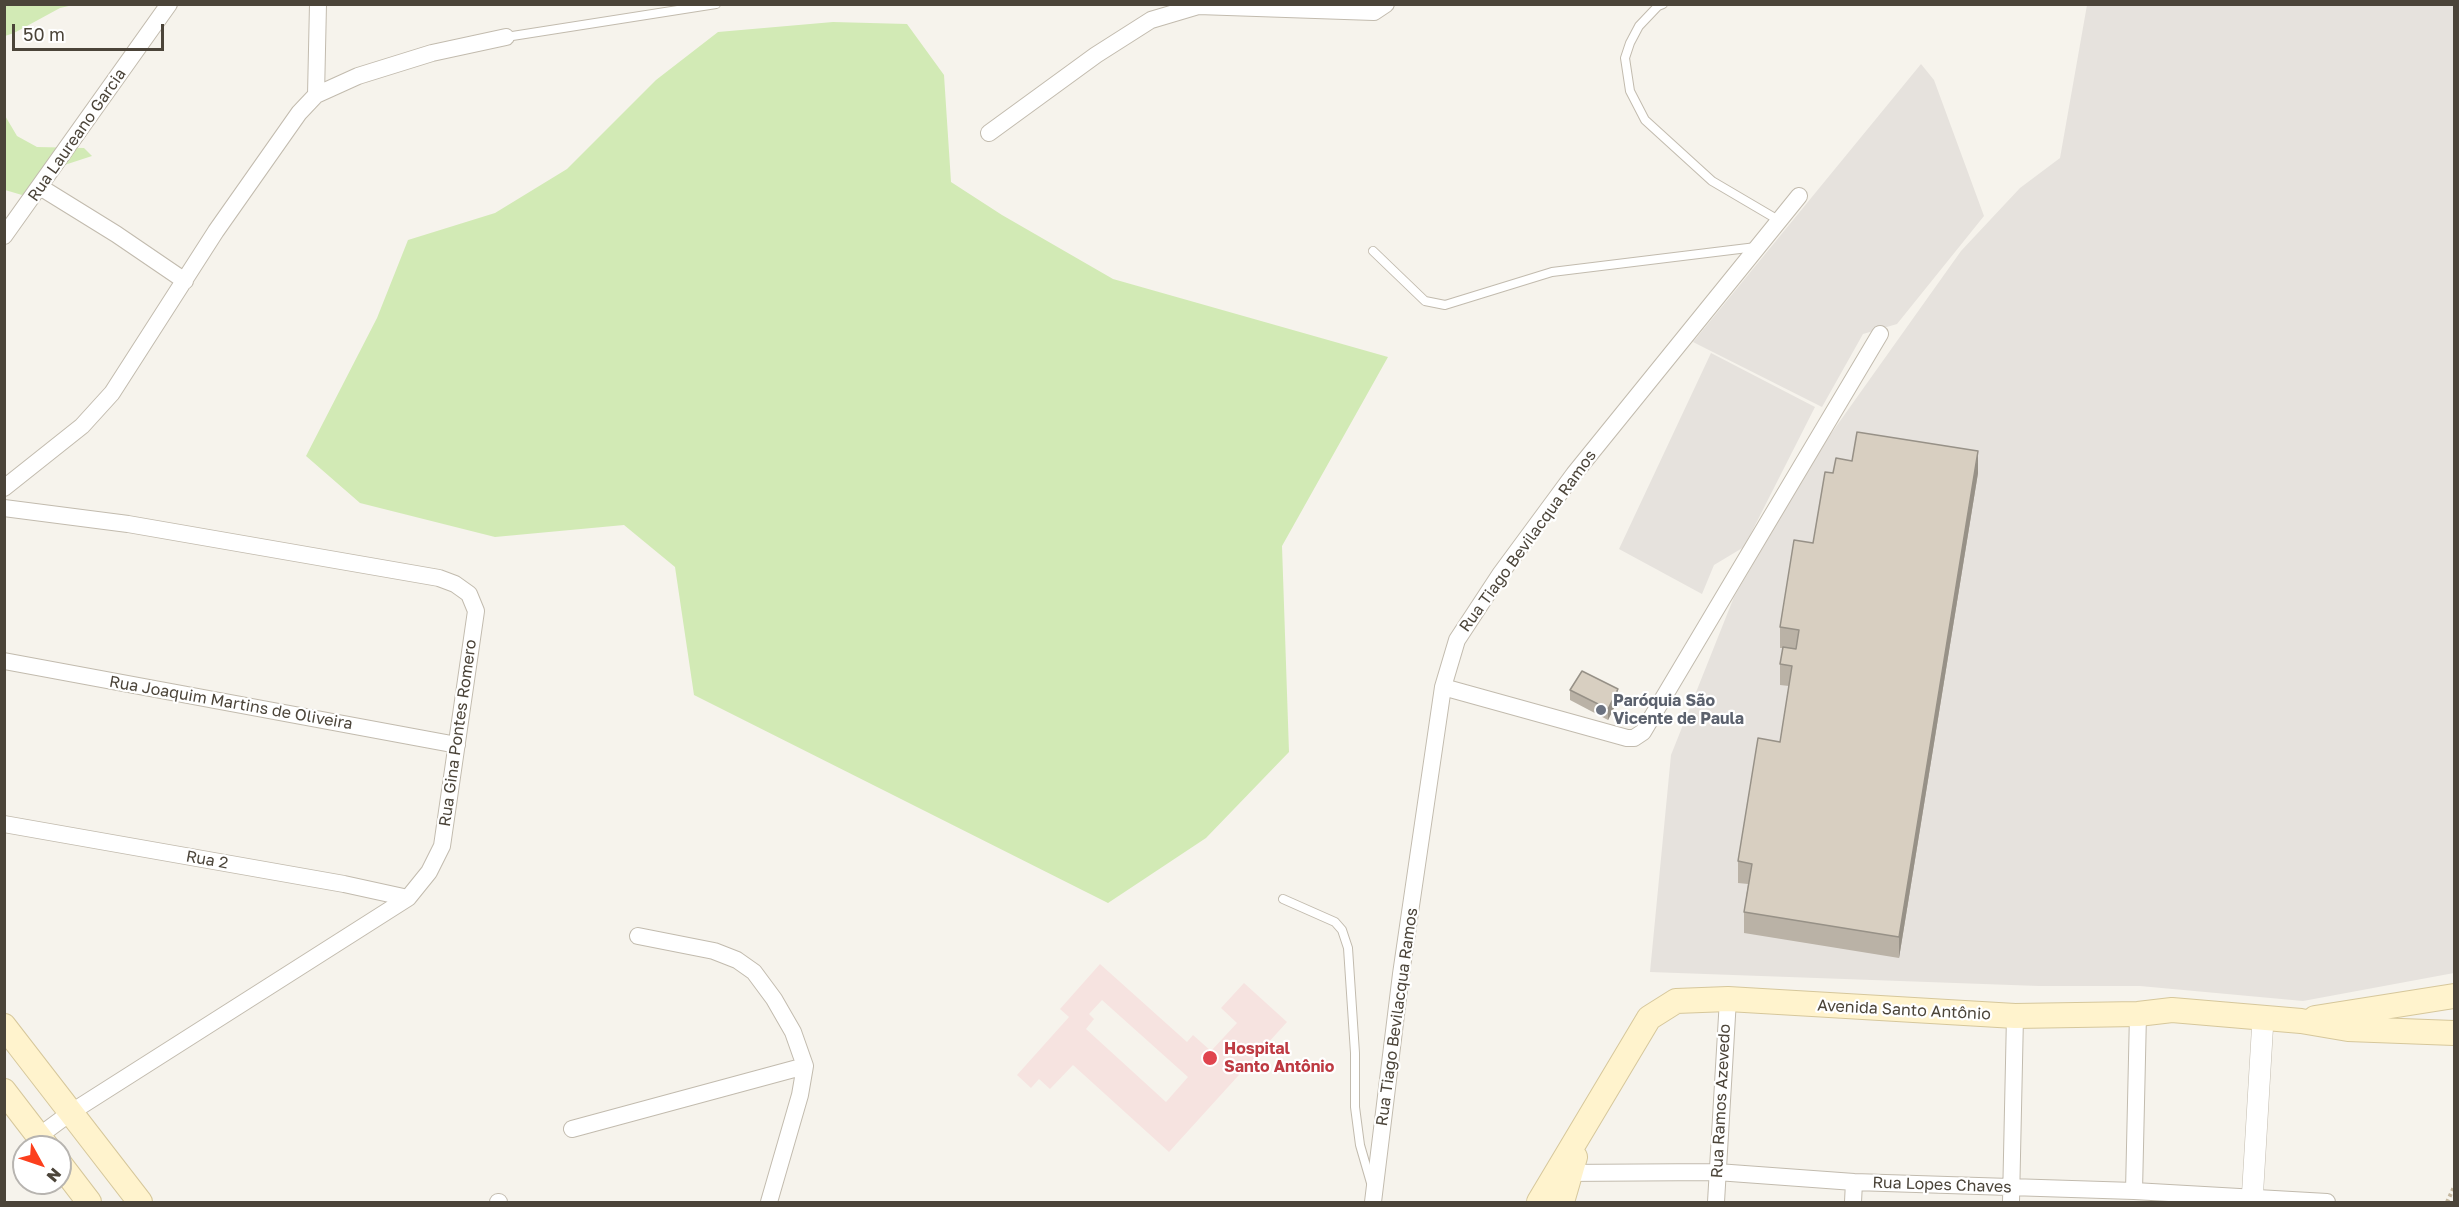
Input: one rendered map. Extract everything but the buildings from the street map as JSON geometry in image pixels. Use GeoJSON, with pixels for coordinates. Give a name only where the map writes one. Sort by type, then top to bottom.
{"type":"FeatureCollection","features":[{"type":"Feature","properties":{"kind":"main road","name":"Avenida Santo Antônio"},"geometry":{"type":"LineString","coordinates":[[2301,1021],[2454,996]]}},
{"type":"Feature","properties":{"kind":"main road","name":"Avenida Santo Antônio"},"geometry":{"type":"LineString","coordinates":[[1539,1203],[1564,1173],[1579,1137],[1649,1018],[1676,1001],[1728,999],[2015,1016],[2138,1014],[2172,1010],[2301,1021],[2348,1029],[2454,1033]]}},
{"type":"Feature","properties":{"kind":"main road"},"geometry":{"type":"LineString","coordinates":[[4,1026],[140,1203]]}},
{"type":"Feature","properties":{"kind":"main road"},"geometry":{"type":"LineString","coordinates":[[4,1091],[38,1135]]}},
{"type":"Feature","properties":{"kind":"main road","name":"Avenida Santo Antônio"},"geometry":{"type":"LineString","coordinates":[[1563,1202],[1564,1173]]}},
{"type":"Feature","properties":{"kind":"main road"},"geometry":{"type":"LineString","coordinates":[[72,1180],[90,1203]]}},
{"type":"Feature","properties":{"kind":"street","name":"Rua Laureano Garcia"},"geometry":{"type":"LineString","coordinates":[[4,236],[169,4]]}},
{"type":"Feature","properties":{"kind":"street"},"geometry":{"type":"LineString","coordinates":[[316,95],[318,4]]}},
{"type":"Feature","properties":{"kind":"street"},"geometry":{"type":"LineString","coordinates":[[989,133],[1096,55],[1151,20],[1198,6],[1374,12],[1386,4]]}},
{"type":"Feature","properties":{"kind":"street"},"geometry":{"type":"LineString","coordinates":[[4,488],[82,426],[112,393],[258,170],[299,113],[316,95],[358,76],[432,53],[506,37]]}},
{"type":"Feature","properties":{"kind":"street"},"geometry":{"type":"LineString","coordinates":[[40,187],[116,234],[185,281]]}},
{"type":"Feature","properties":{"kind":"street","name":"Rua Tiago Bevilacqua Ramos"},"geometry":{"type":"LineString","coordinates":[[1373,1198],[1401,974],[1443,687],[1457,640],[1501,573],[1574,474],[1799,196]]}},
{"type":"Feature","properties":{"kind":"street"},"geometry":{"type":"LineString","coordinates":[[1443,687],[1627,738],[1634,738],[1643,732],[1880,334]]}},
{"type":"Feature","properties":{"kind":"street","name":"Rua Gina Pontes Romero"},"geometry":{"type":"LineString","coordinates":[[4,508],[151,528],[439,578],[455,584],[469,594],[476,611],[442,846],[429,872],[408,898],[70,1113],[50,1135]]}},
{"type":"Feature","properties":{"kind":"street","name":"Rua Joaquim Martins de Oliveira"},"geometry":{"type":"LineString","coordinates":[[4,661],[457,745]]}},
{"type":"Feature","properties":{"kind":"street","name":"Rua 2"},"geometry":{"type":"LineString","coordinates":[[4,824],[344,884],[408,898]]}},
{"type":"Feature","properties":{"kind":"street"},"geometry":{"type":"LineString","coordinates":[[638,936],[714,951],[737,960],[754,972],[794,1032],[805,1066],[800,1095],[769,1203]]}},
{"type":"Feature","properties":{"kind":"street","name":"Rua Ramos Azevedo"},"geometry":{"type":"LineString","coordinates":[[1716,1203],[1728,999]]}},
{"type":"Feature","properties":{"kind":"street"},"geometry":{"type":"LineString","coordinates":[[2134,1191],[2138,1014]]}},
{"type":"Feature","properties":{"kind":"street"},"geometry":{"type":"LineString","coordinates":[[2011,1195],[2015,1016]]}},
{"type":"Feature","properties":{"kind":"street"},"geometry":{"type":"LineString","coordinates":[[2252,1200],[2263,1019]]}},
{"type":"Feature","properties":{"kind":"street"},"geometry":{"type":"LineString","coordinates":[[572,1129],[805,1066]]}},
{"type":"Feature","properties":{"kind":"street","name":"Rua Lopes Chaves"},"geometry":{"type":"LineString","coordinates":[[1564,1173],[1717,1172],[2011,1195],[2134,1191],[2327,1203]]}},
{"type":"Feature","properties":{"kind":"street"},"geometry":{"type":"LineString","coordinates":[[1853,1203],[1854,1182]]}},
{"type":"Feature","properties":{"kind":"lane"},"geometry":{"type":"LineString","coordinates":[[506,37],[716,4]]}},
{"type":"Feature","properties":{"kind":"lane"},"geometry":{"type":"LineString","coordinates":[[1663,4],[1639,26],[1625,58],[1630,91],[1645,120],[1712,181],[1780,221]]}},
{"type":"Feature","properties":{"kind":"lane"},"geometry":{"type":"LineString","coordinates":[[1373,251],[1425,301],[1445,305],[1552,272],[1760,246]]}},
{"type":"Feature","properties":{"kind":"lane"},"geometry":{"type":"LineString","coordinates":[[1283,899],[1335,922],[1342,930],[1348,948],[1355,1107],[1360,1145],[1373,1198]]}},
{"type":"Feature","properties":{"kind":"path"},"geometry":{"type":"LineString","coordinates":[[2447,1203],[2454,1195],[2454,1187]]}},
{"type":"Feature","properties":{"kind":"shaded area"},"geometry":{"type":"Polygon","coordinates":[[[2087,5],[2454,5],[2454,973],[2303,1001],[2140,986],[2039,986],[1650,972],[1671,755],[1734,597],[1818,452],[1961,251],[2020,188],[2060,158],[2087,5]]]}},
{"type":"Feature","properties":{"kind":"shaded area"},"geometry":{"type":"Polygon","coordinates":[[[1921,64],[1934,80],[1984,216],[1897,324],[1863,334],[1822,407],[1693,342],[1921,64]]]}},
{"type":"Feature","properties":{"kind":"shaded area"},"geometry":{"type":"Polygon","coordinates":[[[1711,353],[1815,407],[1744,547],[1714,565],[1702,594],[1619,549],[1711,353]]]}},
{"type":"Feature","properties":{"kind":"shaded area","name":"Hospital Santo Antônio"},"geometry":{"type":"Polygon","coordinates":[[[1100,964],[1187,1042],[1193,1035],[1211,1051],[1237,1023],[1221,1008],[1244,983],[1287,1022],[1169,1152],[1073,1065],[1050,1089],[1039,1079],[1031,1088],[1017,1075],[1069,1017],[1060,1009],[1100,964]],[[1102,1000],[1089,1014],[1094,1019],[1086,1029],[1166,1102],[1188,1077],[1102,1000]]]}},
{"type":"Feature","properties":{"kind":"green space"},"geometry":{"type":"Polygon","coordinates":[[[5,4],[73,5],[60,8],[5,36],[5,4]]]}},
{"type":"Feature","properties":{"kind":"green space"},"geometry":{"type":"Polygon","coordinates":[[[833,22],[907,24],[944,75],[951,182],[1002,215],[1113,279],[1388,357],[1282,546],[1289,752],[1206,838],[1108,903],[694,695],[675,567],[624,525],[495,537],[360,503],[306,456],[377,318],[408,240],[495,213],[567,169],[656,80],[718,32],[833,22]]]}},
{"type":"Feature","properties":{"kind":"green space"},"geometry":{"type":"Polygon","coordinates":[[[4,114],[17,136],[37,147],[84,148],[92,156],[40,173],[31,189],[22,195],[5,190],[4,114]]]}},
{"type":"Feature","properties":{"kind":"place","name":"Paróquia São Vicente de Paula"},"geometry":{"type":"Point","coordinates":[1601,710]}},
{"type":"Feature","properties":{"kind":"place","name":"Hospital Santo Antônio"},"geometry":{"type":"Point","coordinates":[1210,1058]}}]}
